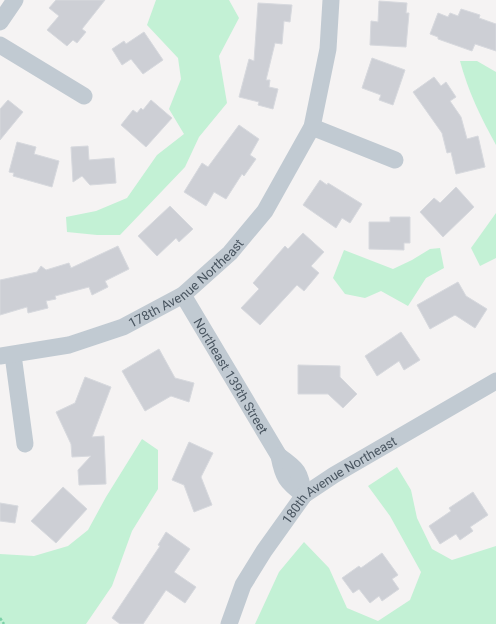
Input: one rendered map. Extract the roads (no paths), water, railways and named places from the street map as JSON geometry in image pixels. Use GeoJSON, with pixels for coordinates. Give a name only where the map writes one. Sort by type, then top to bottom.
{"type":"FeatureCollection","features":[{"type":"Feature","properties":{"kind":"street"},"geometry":{"type":"LineString","coordinates":[[0,22],[15,0]]}},
{"type":"Feature","properties":{"kind":"street","name":"178th Avenue Northeast"},"geometry":{"type":"LineString","coordinates":[[6,355],[70,344],[123,327],[183,295],[230,253],[266,211],[312,127],[328,49],[331,0]]}},
{"type":"Feature","properties":{"kind":"street"},"geometry":{"type":"LineString","coordinates":[[0,45],[84,96]]}},
{"type":"Feature","properties":{"kind":"street"},"geometry":{"type":"LineString","coordinates":[[312,127],[395,160]]}},
{"type":"Feature","properties":{"kind":"street","name":"Northeast 139th Street"},"geometry":{"type":"LineString","coordinates":[[183,295],[279,456],[295,467],[300,476],[304,495]]}},
{"type":"Feature","properties":{"kind":"street"},"geometry":{"type":"LineString","coordinates":[[6,355],[25,444]]}},
{"type":"Feature","properties":{"kind":"street","name":"180th Avenue Northeast"},"geometry":{"type":"LineString","coordinates":[[230,624],[244,585],[264,551],[304,495],[334,475],[496,381]]}}]}
